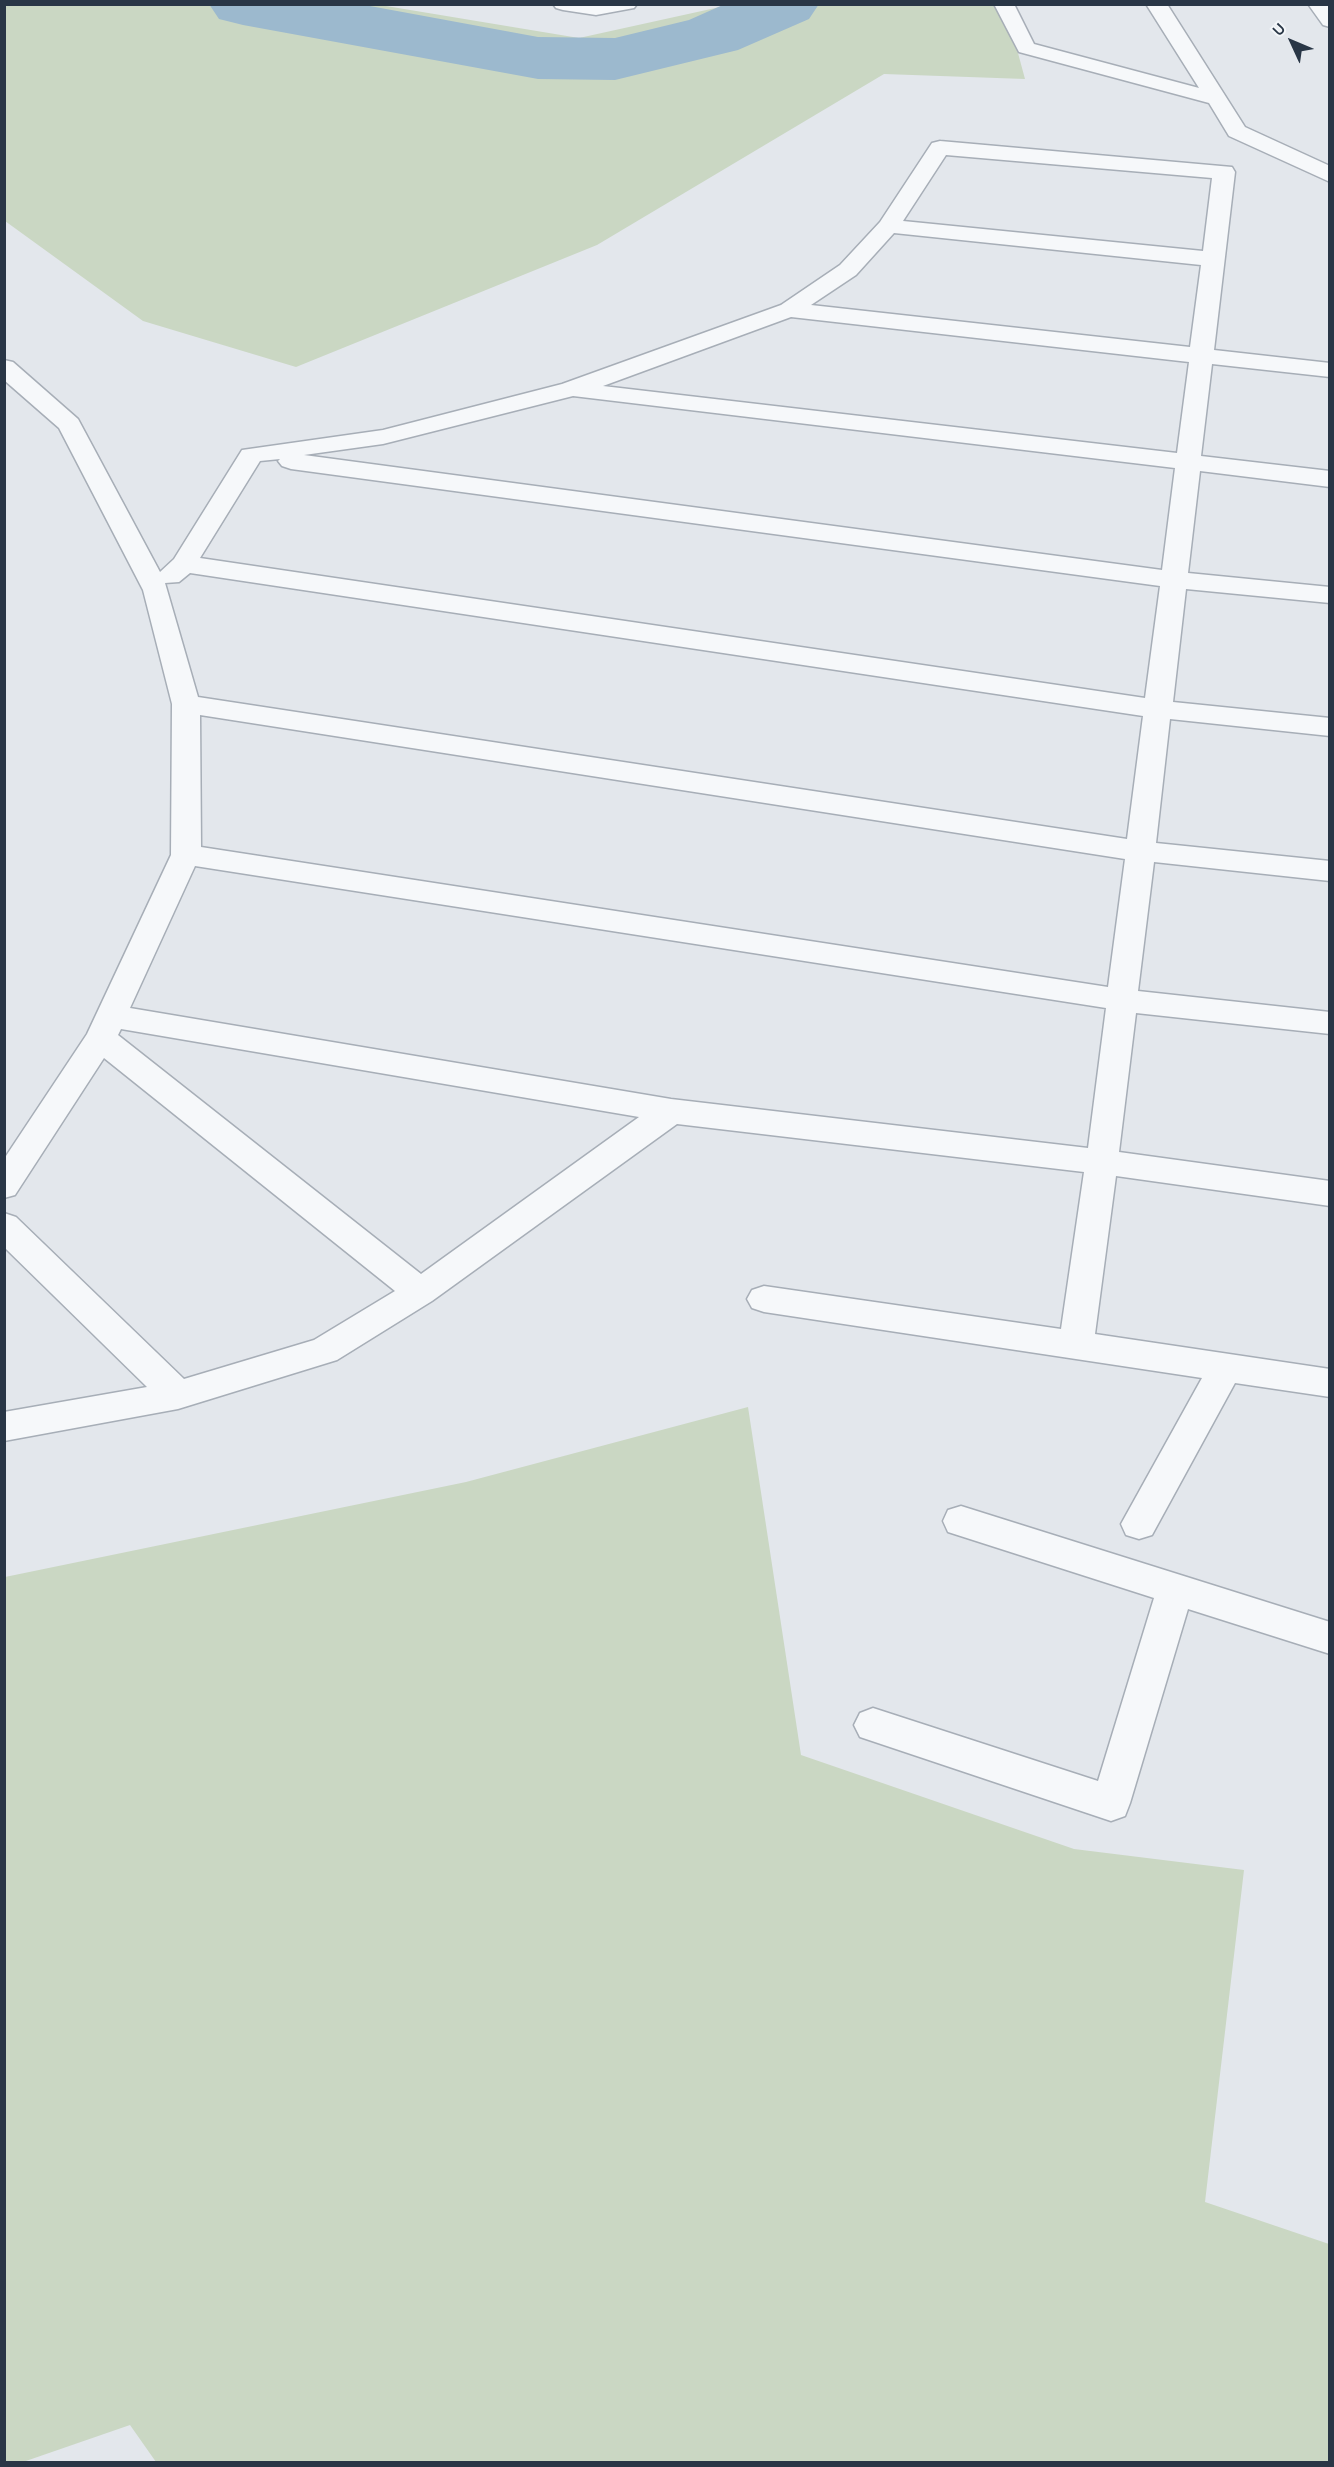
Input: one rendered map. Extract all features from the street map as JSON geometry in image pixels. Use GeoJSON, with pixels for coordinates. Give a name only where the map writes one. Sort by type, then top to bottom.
{"type":"FeatureCollection","features":[{"type":"Feature","properties":{"kind":"street"},"geometry":{"type":"LineString","coordinates":[[563,4],[595,7],[627,4]]}},
{"type":"Feature","properties":{"kind":"street"},"geometry":{"type":"LineString","coordinates":[[1004,4],[1026,48],[1217,99]]}},
{"type":"Feature","properties":{"kind":"street"},"geometry":{"type":"LineString","coordinates":[[1156,4],[1237,131],[1329,175]]}},
{"type":"Feature","properties":{"kind":"street"},"geometry":{"type":"LineString","coordinates":[[1318,4],[1329,21]]}},
{"type":"Feature","properties":{"kind":"street"},"geometry":{"type":"LineString","coordinates":[[251,455],[383,437],[571,389],[789,310],[848,270],[888,226],[940,148],[1224,172],[1102,1162],[1076,1345]]}},
{"type":"Feature","properties":{"kind":"street"},"geometry":{"type":"LineString","coordinates":[[888,226],[1213,259]]}},
{"type":"Feature","properties":{"kind":"street"},"geometry":{"type":"LineString","coordinates":[[789,310],[1329,370]]}},
{"type":"Feature","properties":{"kind":"street"},"geometry":{"type":"LineString","coordinates":[[4,367],[69,424],[156,590],[186,704],[186,855],[106,1027],[4,1186]]}},
{"type":"Feature","properties":{"kind":"street"},"geometry":{"type":"LineString","coordinates":[[571,389],[1329,478]]}},
{"type":"Feature","properties":{"kind":"street"},"geometry":{"type":"LineString","coordinates":[[156,590],[184,564],[251,455]]}},
{"type":"Feature","properties":{"kind":"street"},"geometry":{"type":"LineString","coordinates":[[251,455],[1174,580],[1329,595]]}},
{"type":"Feature","properties":{"kind":"street"},"geometry":{"type":"LineString","coordinates":[[184,564],[1158,709],[1329,727]]}},
{"type":"Feature","properties":{"kind":"street"},"geometry":{"type":"LineString","coordinates":[[186,704],[1140,851],[1329,871]]}},
{"type":"Feature","properties":{"kind":"street"},"geometry":{"type":"LineString","coordinates":[[186,855],[1122,1000],[1329,1023]]}},
{"type":"Feature","properties":{"kind":"street"},"geometry":{"type":"LineString","coordinates":[[106,1027],[671,1111],[1102,1162],[1329,1194]]}},
{"type":"Feature","properties":{"kind":"street"},"geometry":{"type":"LineString","coordinates":[[106,1027],[420,1292]]}},
{"type":"Feature","properties":{"kind":"street"},"geometry":{"type":"LineString","coordinates":[[4,1427],[178,1395],[325,1350],[420,1292],[671,1111]]}},
{"type":"Feature","properties":{"kind":"street"},"geometry":{"type":"LineString","coordinates":[[4,1226],[178,1395]]}},
{"type":"Feature","properties":{"kind":"street"},"geometry":{"type":"LineString","coordinates":[[765,1299],[1329,1383]]}},
{"type":"Feature","properties":{"kind":"street"},"geometry":{"type":"LineString","coordinates":[[1139,1524],[1227,1367]]}},
{"type":"Feature","properties":{"kind":"street"},"geometry":{"type":"LineString","coordinates":[[961,1521],[1329,1638]]}},
{"type":"Feature","properties":{"kind":"street"},"geometry":{"type":"LineString","coordinates":[[873,1725],[1111,1803],[1175,1589]]}},
{"type":"Feature","properties":{"kind":"green space"},"geometry":{"type":"Polygon","coordinates":[[[5,5],[380,5],[579,38],[729,5],[1005,5],[1025,79],[884,74],[597,245],[296,367],[143,321],[5,221],[5,5]]]}},
{"type":"Feature","properties":{"kind":"green space"},"geometry":{"type":"Polygon","coordinates":[[[748,1407],[801,1755],[1074,1849],[1244,1870],[1205,2202],[1329,2244],[1329,2462],[156,2462],[130,2425],[23,2462],[5,2462],[5,1577],[466,1482],[748,1407]]]}},
{"type":"Feature","properties":{"kind":"waterway"},"geometry":{"type":"LineString","coordinates":[[243,4],[538,58],[615,59],[713,35],[785,4]]}}]}
